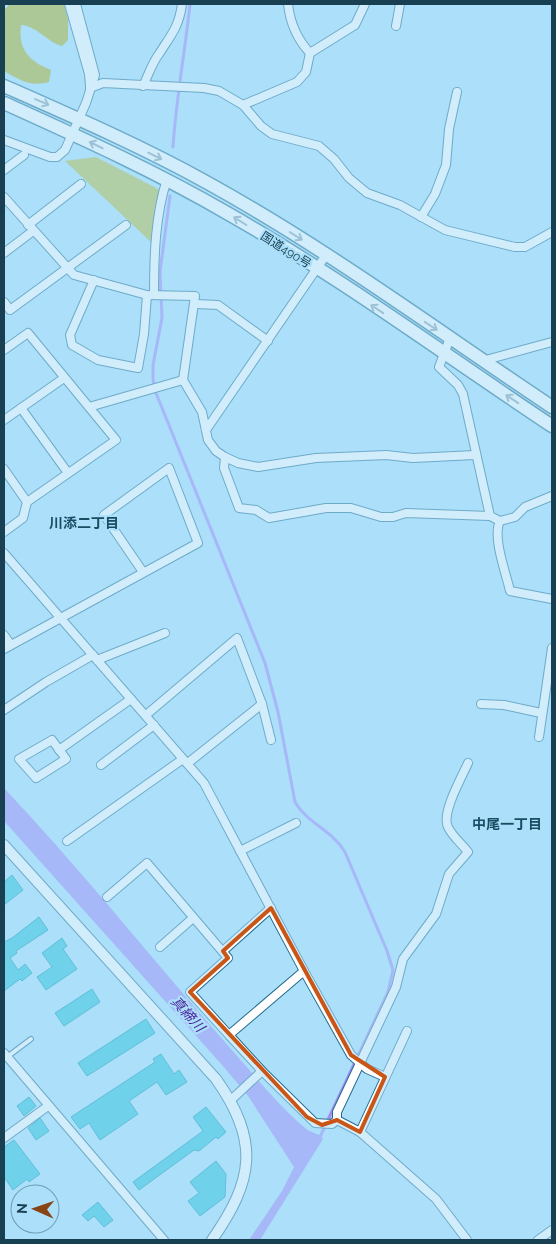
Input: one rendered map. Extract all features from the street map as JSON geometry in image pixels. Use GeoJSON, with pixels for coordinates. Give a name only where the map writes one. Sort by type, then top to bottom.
{"type":"FeatureCollection","features":[{"type":"Feature","properties":{"kind":"highway","name":"国道490号"},"geometry":{"type":"LineString","coordinates":[[4,86],[79,119],[206,182],[326,255],[552,407]]}},
{"type":"Feature","properties":{"kind":"highway","name":"国道490号"},"geometry":{"type":"LineString","coordinates":[[4,103],[167,179],[229,214],[317,269],[552,426]]}},
{"type":"Feature","properties":{"kind":"street"},"geometry":{"type":"LineString","coordinates":[[68,4],[89,74],[90,88]]}},
{"type":"Feature","properties":{"kind":"street"},"geometry":{"type":"LineString","coordinates":[[4,140],[50,157],[57,156],[65,150],[95,75],[76,4]]}},
{"type":"Feature","properties":{"kind":"street"},"geometry":{"type":"LineString","coordinates":[[142,86],[158,54],[172,38],[178,23],[182,4]]}},
{"type":"Feature","properties":{"kind":"street"},"geometry":{"type":"LineString","coordinates":[[288,4],[290,18],[296,34],[310,53]]}},
{"type":"Feature","properties":{"kind":"street"},"geometry":{"type":"LineString","coordinates":[[243,105],[297,82],[306,72],[310,53],[355,25],[366,4]]}},
{"type":"Feature","properties":{"kind":"street"},"geometry":{"type":"LineString","coordinates":[[396,26],[400,4]]}},
{"type":"Feature","properties":{"kind":"street"},"geometry":{"type":"LineString","coordinates":[[90,88],[103,83],[204,88],[219,91],[243,105],[261,126],[272,134],[319,146],[334,159],[349,178],[367,192],[400,205],[445,230],[515,247],[525,247],[552,232]]}},
{"type":"Feature","properties":{"kind":"street"},"geometry":{"type":"LineString","coordinates":[[421,217],[435,194],[446,165],[449,129],[457,92]]}},
{"type":"Feature","properties":{"kind":"street"},"geometry":{"type":"LineString","coordinates":[[4,170],[24,155]]}},
{"type":"Feature","properties":{"kind":"street"},"geometry":{"type":"LineString","coordinates":[[94,280],[70,335],[72,345],[98,360],[138,368],[150,295],[162,194],[167,179]]}},
{"type":"Feature","properties":{"kind":"street"},"geometry":{"type":"LineString","coordinates":[[4,253],[81,184]]}},
{"type":"Feature","properties":{"kind":"street"},"geometry":{"type":"LineString","coordinates":[[4,197],[74,275],[150,295],[195,296],[196,304],[183,380],[202,412],[208,440],[216,451],[225,457],[238,463],[258,467],[316,458],[386,455],[413,458],[475,455]]}},
{"type":"Feature","properties":{"kind":"street"},"geometry":{"type":"LineString","coordinates":[[4,302],[10,310],[126,226]]}},
{"type":"Feature","properties":{"kind":"street"},"geometry":{"type":"LineString","coordinates":[[206,430],[326,255]]}},
{"type":"Feature","properties":{"kind":"street"},"geometry":{"type":"LineString","coordinates":[[196,304],[218,305],[268,341]]}},
{"type":"Feature","properties":{"kind":"street"},"geometry":{"type":"LineString","coordinates":[[4,350],[28,333],[116,440],[27,502],[23,518],[4,532]]}},
{"type":"Feature","properties":{"kind":"street"},"geometry":{"type":"LineString","coordinates":[[450,338],[439,367],[461,389],[490,516]]}},
{"type":"Feature","properties":{"kind":"street"},"geometry":{"type":"LineString","coordinates":[[482,361],[552,342]]}},
{"type":"Feature","properties":{"kind":"street"},"geometry":{"type":"LineString","coordinates":[[4,420],[64,378]]}},
{"type":"Feature","properties":{"kind":"street"},"geometry":{"type":"LineString","coordinates":[[89,407],[183,380]]}},
{"type":"Feature","properties":{"kind":"street"},"geometry":{"type":"LineString","coordinates":[[22,408],[68,473]]}},
{"type":"Feature","properties":{"kind":"street"},"geometry":{"type":"LineString","coordinates":[[225,457],[224,468],[239,508],[256,510],[269,518],[326,508],[351,508],[381,517],[393,517],[406,513],[490,516],[500,520],[515,517],[525,507],[552,496]]}},
{"type":"Feature","properties":{"kind":"street"},"geometry":{"type":"LineString","coordinates":[[4,635],[7,647],[198,543],[169,468],[104,515],[143,572]]}},
{"type":"Feature","properties":{"kind":"street"},"geometry":{"type":"LineString","coordinates":[[4,469],[27,502]]}},
{"type":"Feature","properties":{"kind":"street"},"geometry":{"type":"LineString","coordinates":[[500,520],[497,527],[500,552],[510,591],[552,599]]}},
{"type":"Feature","properties":{"kind":"street"},"geometry":{"type":"LineString","coordinates":[[4,553],[204,783],[351,1055],[360,1063],[385,1077]]}},
{"type":"Feature","properties":{"kind":"street"},"geometry":{"type":"LineString","coordinates":[[4,710],[46,682],[95,657],[165,633]]}},
{"type":"Feature","properties":{"kind":"street"},"geometry":{"type":"LineString","coordinates":[[146,715],[237,638],[262,704],[270,740]]}},
{"type":"Feature","properties":{"kind":"street"},"geometry":{"type":"LineString","coordinates":[[539,737],[541,713],[550,675],[552,648]]}},
{"type":"Feature","properties":{"kind":"street"},"geometry":{"type":"LineString","coordinates":[[59,750],[131,698]]}},
{"type":"Feature","properties":{"kind":"street"},"geometry":{"type":"LineString","coordinates":[[67,841],[185,761],[262,704]]}},
{"type":"Feature","properties":{"kind":"street"},"geometry":{"type":"LineString","coordinates":[[481,704],[504,705],[541,713]]}},
{"type":"Feature","properties":{"kind":"street"},"geometry":{"type":"LineString","coordinates":[[101,765],[154,725]]}},
{"type":"Feature","properties":{"kind":"street"},"geometry":{"type":"LineString","coordinates":[[52,740],[59,750],[66,759],[36,778],[19,759],[52,740]]}},
{"type":"Feature","properties":{"kind":"street"},"geometry":{"type":"LineString","coordinates":[[334,1122],[396,987],[403,959],[436,914],[449,874],[468,852],[448,827],[446,818],[450,803],[468,763]]}},
{"type":"Feature","properties":{"kind":"street"},"geometry":{"type":"LineString","coordinates":[[240,851],[296,823]]}},
{"type":"Feature","properties":{"kind":"street"},"geometry":{"type":"LineString","coordinates":[[4,845],[216,1079],[235,1096],[243,1130],[246,1163],[244,1181],[236,1202],[212,1240]]}},
{"type":"Feature","properties":{"kind":"street"},"geometry":{"type":"LineString","coordinates":[[107,897],[147,863],[228,958],[190,992],[261,1072],[307,1117],[315,1123],[322,1125],[334,1122],[360,1132],[436,1199],[467,1240]]}},
{"type":"Feature","properties":{"kind":"street"},"geometry":{"type":"LineString","coordinates":[[223,951],[271,908]]}},
{"type":"Feature","properties":{"kind":"street"},"geometry":{"type":"LineString","coordinates":[[160,947],[193,918]]}},
{"type":"Feature","properties":{"kind":"street"},"geometry":{"type":"LineString","coordinates":[[229,1035],[304,971]]}},
{"type":"Feature","properties":{"kind":"street"},"geometry":{"type":"LineString","coordinates":[[360,1132],[407,1031]]}},
{"type":"Feature","properties":{"kind":"street"},"geometry":{"type":"LineString","coordinates":[[5,1055],[164,1240]]}},
{"type":"Feature","properties":{"kind":"street"},"geometry":{"type":"LineString","coordinates":[[235,1096],[261,1072]]}},
{"type":"Feature","properties":{"kind":"street"},"geometry":{"type":"LineString","coordinates":[[4,1138],[48,1106]]}},
{"type":"Feature","properties":{"kind":"street"},"geometry":{"type":"LineString","coordinates":[[538,1240],[552,1230]]}},
{"type":"Feature","properties":{"kind":"lane"},"geometry":{"type":"LineString","coordinates":[[5,1055],[31,1039]]}},
{"type":"Feature","properties":{"kind":"highlighted area"},"geometry":{"type":"Polygon","coordinates":[[[271,908],[351,1055],[385,1077],[360,1132],[337,1120],[322,1125],[307,1117],[190,992],[228,958],[223,951],[271,908]]]}},
{"type":"Feature","properties":{"kind":"shaded area"},"geometry":{"type":"Polygon","coordinates":[[[10,4],[64,4],[68,19],[68,40],[62,46],[32,28],[21,25],[23,48],[37,63],[51,70],[49,82],[31,83],[20,80],[4,71],[4,10],[10,4]]]}},
{"type":"Feature","properties":{"kind":"shaded area"},"geometry":{"type":"Polygon","coordinates":[[[96,157],[160,190],[152,243],[65,161],[96,157]]]}},
{"type":"Feature","properties":{"kind":"water","name":"真締川"},"geometry":{"type":"Polygon","coordinates":[[[4,788],[66,856],[267,1090],[305,1128],[320,1135],[323,1139],[260,1240],[249,1240],[282,1191],[294,1167],[248,1096],[223,1066],[4,821],[4,788]]]}},
{"type":"Feature","properties":{"kind":"building"},"geometry":{"type":"Polygon","coordinates":[[[12,875],[23,890],[4,905],[4,882],[12,875]]]}},
{"type":"Feature","properties":{"kind":"building"},"geometry":{"type":"Polygon","coordinates":[[[39,917],[48,930],[16,951],[17,953],[10,958],[18,970],[25,964],[32,973],[4,991],[4,942],[39,917]]]}},
{"type":"Feature","properties":{"kind":"building"},"geometry":{"type":"Polygon","coordinates":[[[62,938],[67,946],[63,949],[77,969],[46,990],[37,977],[52,967],[42,953],[62,938]]]}},
{"type":"Feature","properties":{"kind":"building"},"geometry":{"type":"Polygon","coordinates":[[[92,989],[100,1002],[64,1026],[55,1013],[92,989]]]}},
{"type":"Feature","properties":{"kind":"building"},"geometry":{"type":"Polygon","coordinates":[[[146,1019],[155,1033],[87,1076],[78,1063],[146,1019]]]}},
{"type":"Feature","properties":{"kind":"building"},"geometry":{"type":"Polygon","coordinates":[[[161,1054],[174,1074],[179,1070],[187,1082],[166,1095],[157,1082],[129,1101],[138,1114],[100,1140],[89,1123],[80,1129],[71,1117],[155,1062],[153,1059],[161,1054]]]}},
{"type":"Feature","properties":{"kind":"building"},"geometry":{"type":"Polygon","coordinates":[[[29,1097],[36,1106],[24,1116],[17,1106],[29,1097]]]}},
{"type":"Feature","properties":{"kind":"building"},"geometry":{"type":"Polygon","coordinates":[[[206,1107],[226,1132],[218,1139],[216,1137],[199,1151],[194,1150],[139,1190],[133,1182],[203,1131],[193,1117],[206,1107]]]}},
{"type":"Feature","properties":{"kind":"building"},"geometry":{"type":"Polygon","coordinates":[[[40,1118],[49,1131],[36,1140],[28,1128],[40,1118]]]}},
{"type":"Feature","properties":{"kind":"building"},"geometry":{"type":"Polygon","coordinates":[[[14,1140],[40,1174],[29,1182],[27,1179],[21,1184],[10,1184],[10,1186],[4,1177],[4,1147],[14,1140]]]}},
{"type":"Feature","properties":{"kind":"building"},"geometry":{"type":"Polygon","coordinates":[[[216,1161],[226,1174],[225,1197],[200,1216],[188,1201],[199,1193],[190,1182],[216,1161]]]}},
{"type":"Feature","properties":{"kind":"building"},"geometry":{"type":"Polygon","coordinates":[[[98,1202],[113,1220],[104,1227],[94,1216],[88,1221],[82,1215],[98,1202]]]}},
{"type":"Feature","properties":{"kind":"waterway"},"geometry":{"type":"LineString","coordinates":[[173,147],[190,4]]}},
{"type":"Feature","properties":{"kind":"waterway"},"geometry":{"type":"LineString","coordinates":[[170,196],[160,272],[162,318],[153,365],[153,380],[156,393],[265,663],[278,712],[295,802],[306,816],[340,844],[345,852],[387,951],[393,970],[388,992],[319,1139]]}},
{"type":"Feature","properties":{"kind":"district","name":"川添二丁目"},"geometry":{"type":"Point","coordinates":[84,523]}},
{"type":"Feature","properties":{"kind":"district","name":"中尾一丁目"},"geometry":{"type":"Point","coordinates":[507,824]}}]}
